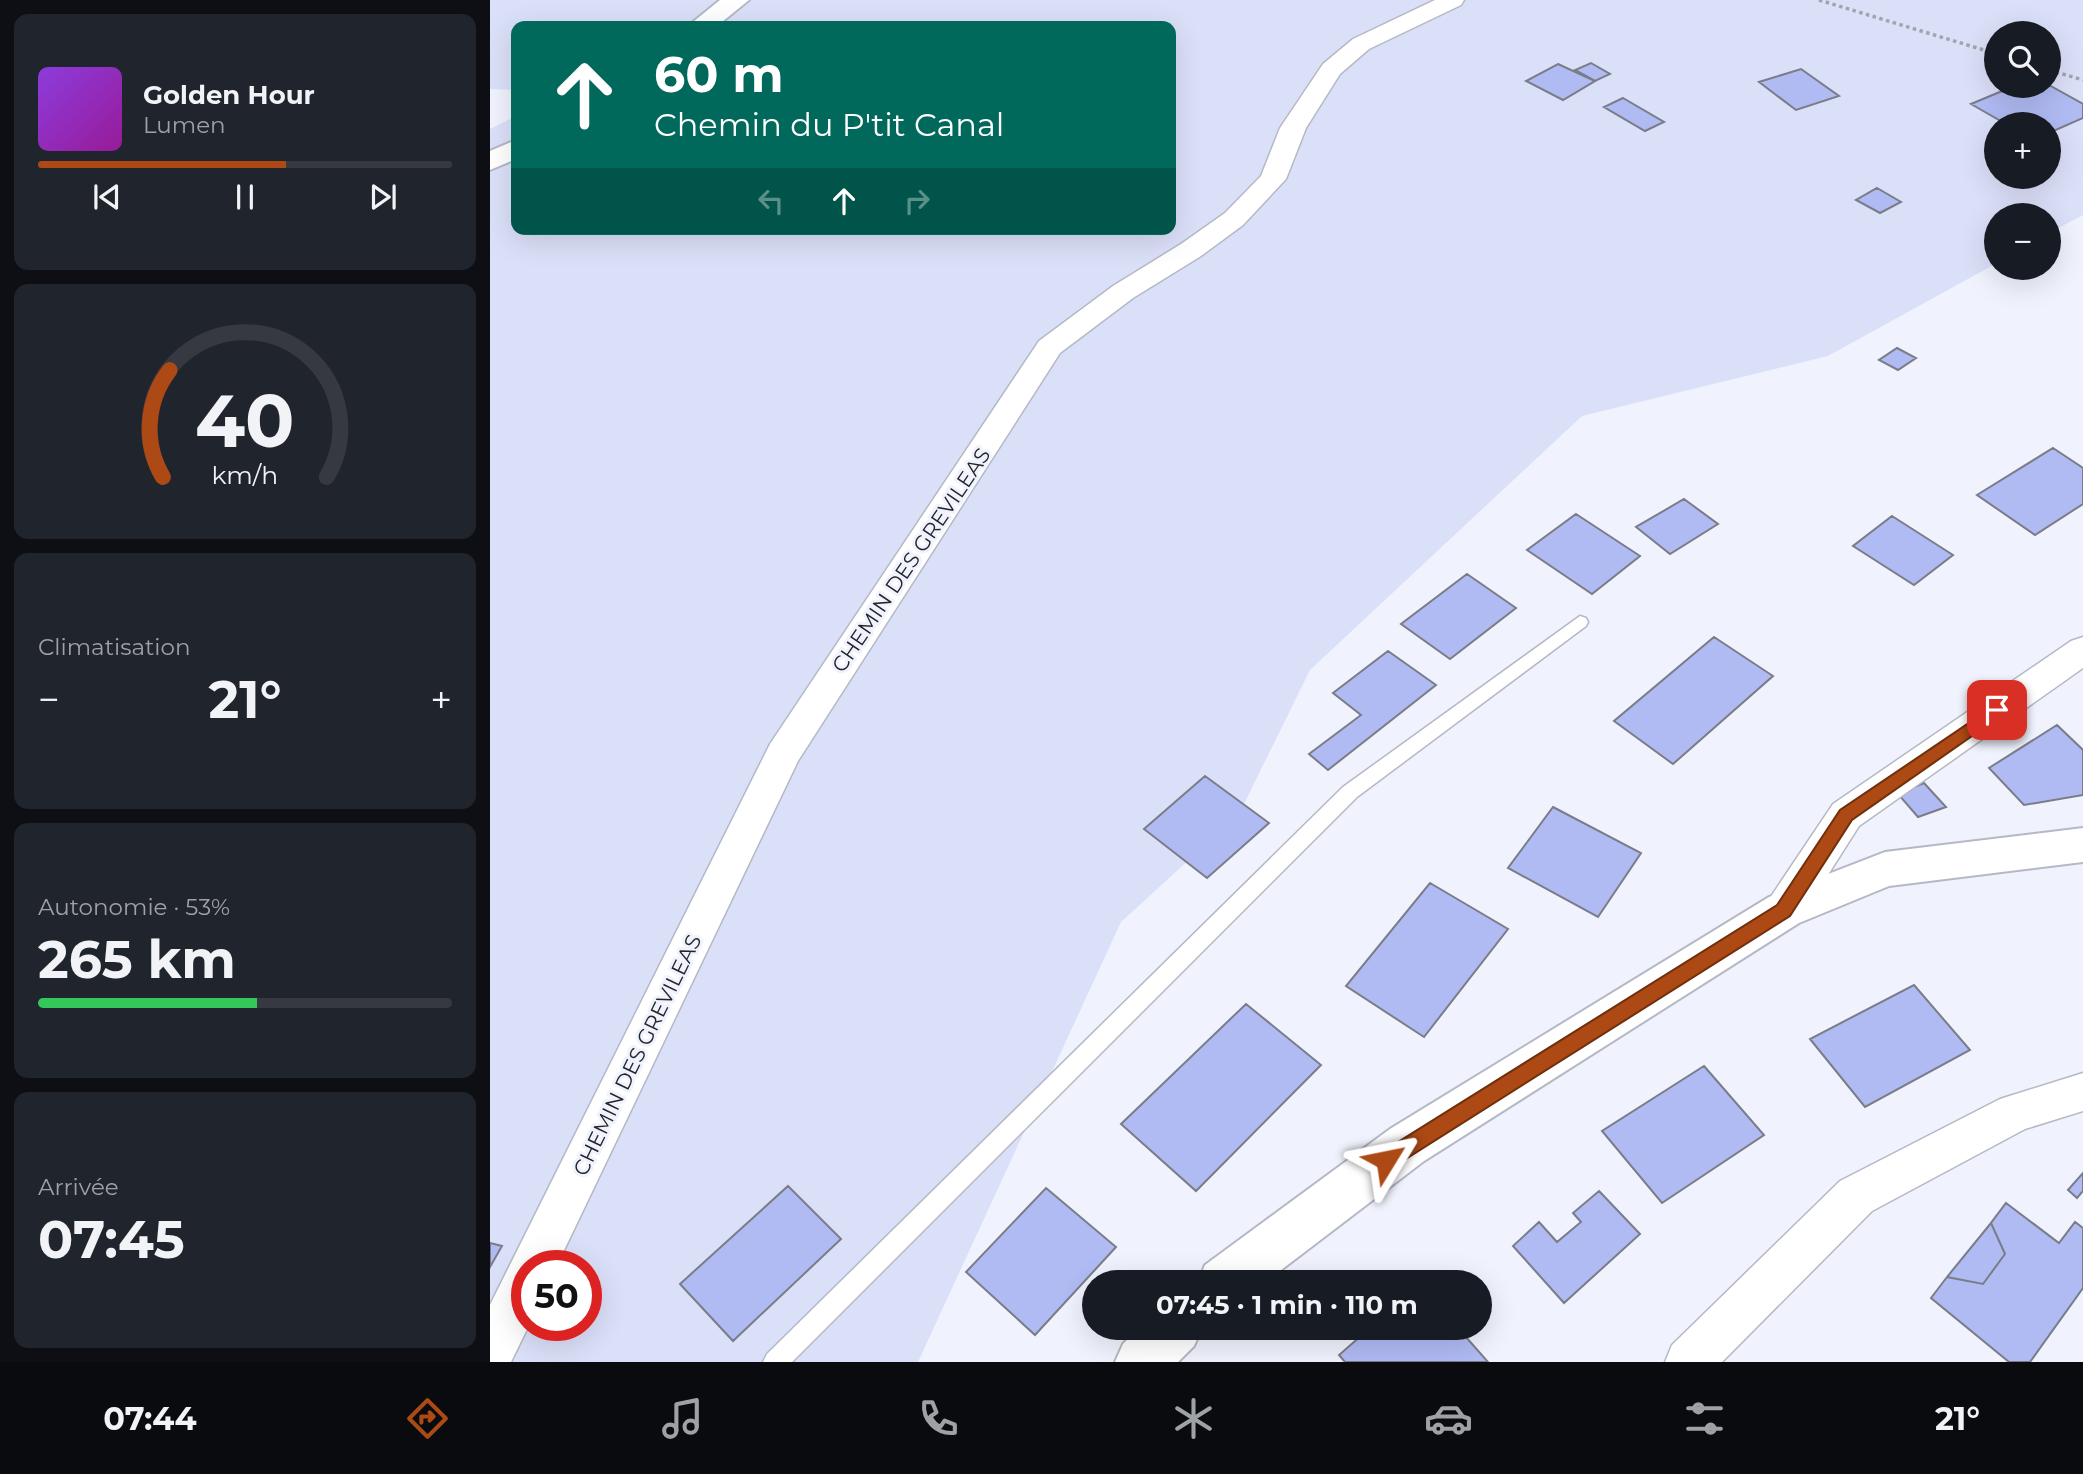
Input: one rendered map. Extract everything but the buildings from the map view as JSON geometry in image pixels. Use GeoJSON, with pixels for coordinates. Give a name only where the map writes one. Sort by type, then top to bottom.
{"type":"FeatureCollection","features":[{"type":"Feature","properties":{"kind":"main road"},"geometry":{"type":"LineString","coordinates":[[708,21],[736,0]]}},
{"type":"Feature","properties":{"kind":"main road"},"geometry":{"type":"LineString","coordinates":[[490,162],[511,151]]}},
{"type":"Feature","properties":{"kind":"main road"},"geometry":{"type":"LineString","coordinates":[[1240,1270],[1407,1144],[1784,911],[1885,869],[2083,845]]}},
{"type":"Feature","properties":{"kind":"main road"},"geometry":{"type":"LineString","coordinates":[[1141,1362],[1164,1340]]}},
{"type":"Feature","properties":{"kind":"street","name":"CHEMIN DES GREVILEAS"},"geometry":{"type":"LineString","coordinates":[[541,1250],[783,754],[1049,347],[1123,292],[1191,250],[1234,219],[1273,179],[1293,128],[1331,69],[1361,44],[1453,0]]}},
{"type":"Feature","properties":{"kind":"street"},"geometry":{"type":"LineString","coordinates":[[1784,911],[1846,815],[2083,650]]}},
{"type":"Feature","properties":{"kind":"street"},"geometry":{"type":"LineString","coordinates":[[1689,1362],[1856,1196],[2015,1113],[2083,1092]]}},
{"type":"Feature","properties":{"kind":"street"},"geometry":{"type":"LineString","coordinates":[[490,1355],[511,1312]]}},
{"type":"Feature","properties":{"kind":"lane"},"geometry":{"type":"LineString","coordinates":[[775,1362],[1350,792],[1580,622]]}},
{"type":"Feature","properties":{"kind":"path"},"geometry":{"type":"LineString","coordinates":[[1819,0],[1984,50]]}},
{"type":"Feature","properties":{"kind":"path"},"geometry":{"type":"LineString","coordinates":[[2061,74],[2083,80]]}},
{"type":"Feature","properties":{"kind":"shaded area"},"geometry":{"type":"Polygon","coordinates":[[[490,0],[2083,0],[2083,215],[2061,227],[2061,203],[1984,203],[1984,270],[1828,356],[1582,416],[1310,670],[1239,814],[1121,922],[918,1362],[490,1362],[490,129],[511,118],[511,235],[1176,235],[1176,21],[511,21],[511,90],[490,89],[490,0]]]}},
{"type":"Feature","properties":{"kind":"route"},"geometry":{"type":"LineString","coordinates":[[1386,1160],[1407,1144],[1784,911],[1846,815],[1997,710]]}}]}
